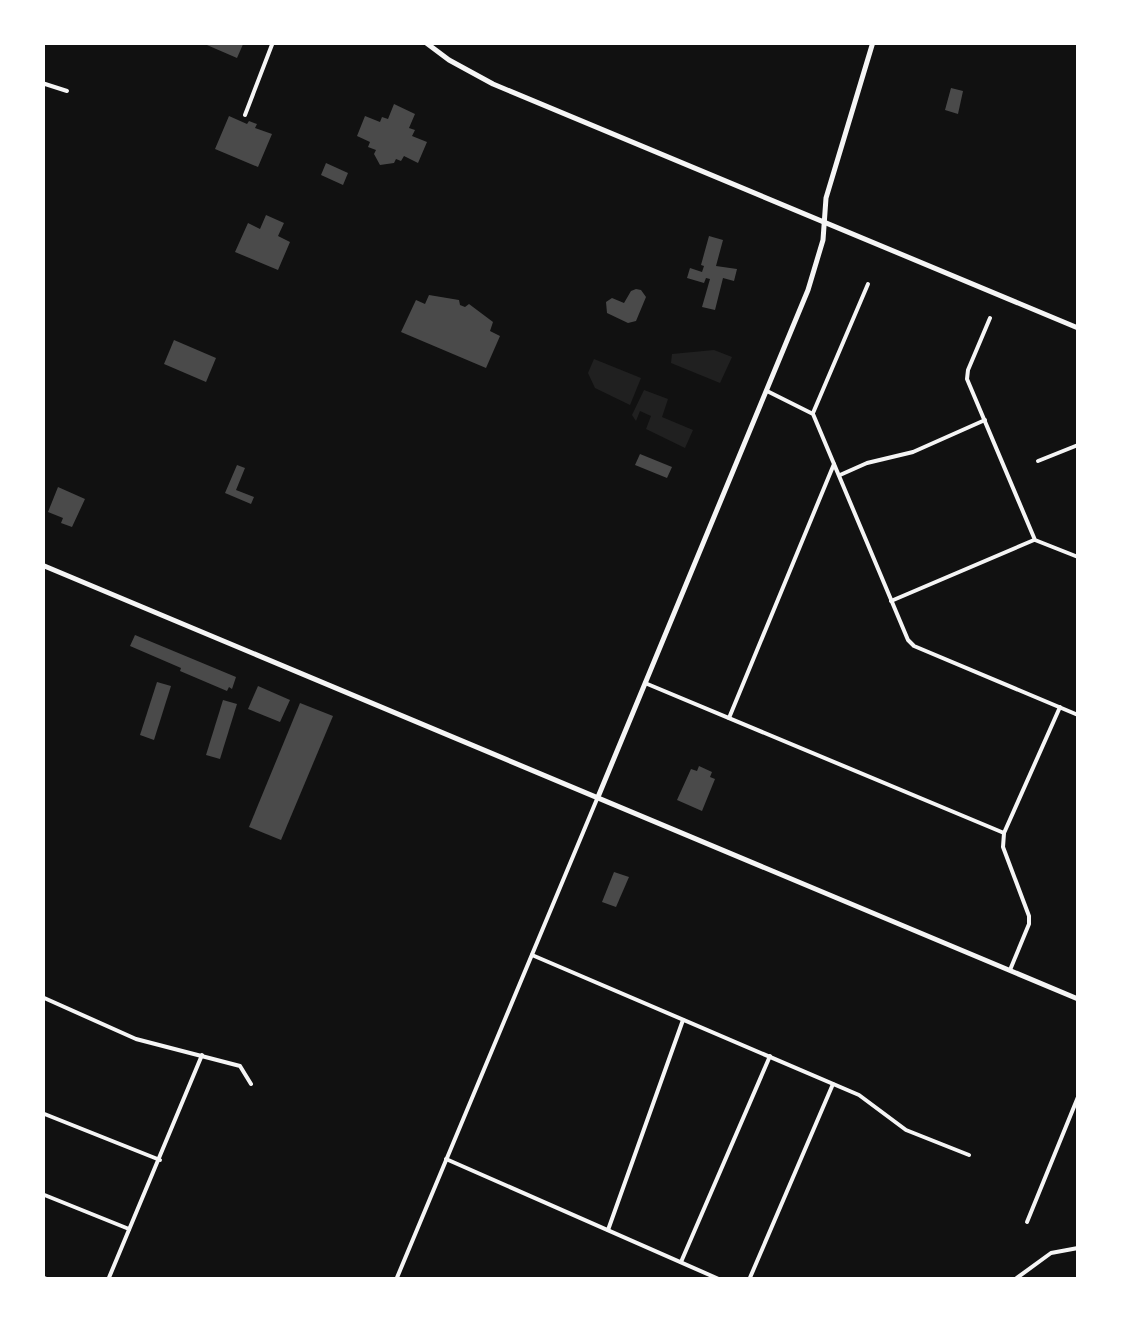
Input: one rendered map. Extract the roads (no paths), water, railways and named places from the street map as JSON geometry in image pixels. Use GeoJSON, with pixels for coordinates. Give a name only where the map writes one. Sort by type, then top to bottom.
{"type":"FeatureCollection","features":[{"type":"Feature","properties":{"kind":"street"},"geometry":{"type":"LineString","coordinates":[[245,116],[273,42]]}},
{"type":"Feature","properties":{"kind":"street"},"geometry":{"type":"LineString","coordinates":[[425,42],[493,84],[1078,328]]}},
{"type":"Feature","properties":{"kind":"street"},"geometry":{"type":"LineString","coordinates":[[396,1280],[813,275],[828,193],[873,42]]}},
{"type":"Feature","properties":{"kind":"street"},"geometry":{"type":"LineString","coordinates":[[42,83],[67,92]]}},
{"type":"Feature","properties":{"kind":"street"},"geometry":{"type":"LineString","coordinates":[[812,414],[868,284]]}},
{"type":"Feature","properties":{"kind":"street"},"geometry":{"type":"LineString","coordinates":[[990,318],[967,374],[1035,540]]}},
{"type":"Feature","properties":{"kind":"street"},"geometry":{"type":"LineString","coordinates":[[767,391],[812,414],[914,646],[1078,715]]}},
{"type":"Feature","properties":{"kind":"street"},"geometry":{"type":"LineString","coordinates":[[830,473],[838,476],[867,463],[914,452],[985,420]]}},
{"type":"Feature","properties":{"kind":"street"},"geometry":{"type":"LineString","coordinates":[[1038,461],[1078,444]]}},
{"type":"Feature","properties":{"kind":"street"},"geometry":{"type":"LineString","coordinates":[[729,718],[834,464]]}},
{"type":"Feature","properties":{"kind":"street"},"geometry":{"type":"LineString","coordinates":[[891,601],[1035,540],[1078,557]]}},
{"type":"Feature","properties":{"kind":"street"},"geometry":{"type":"LineString","coordinates":[[42,565],[1078,998]]}},
{"type":"Feature","properties":{"kind":"street"},"geometry":{"type":"LineString","coordinates":[[645,683],[1004,833]]}},
{"type":"Feature","properties":{"kind":"street"},"geometry":{"type":"LineString","coordinates":[[1010,970],[1029,916],[1003,847],[1004,833],[1060,707]]}},
{"type":"Feature","properties":{"kind":"street"},"geometry":{"type":"LineString","coordinates":[[532,955],[834,1084],[866,1099],[906,1130],[969,1155]]}},
{"type":"Feature","properties":{"kind":"street"},"geometry":{"type":"LineString","coordinates":[[42,997],[136,1039],[240,1066],[252,1084]]}},
{"type":"Feature","properties":{"kind":"street"},"geometry":{"type":"LineString","coordinates":[[608,1230],[683,1020]]}},
{"type":"Feature","properties":{"kind":"street"},"geometry":{"type":"LineString","coordinates":[[108,1280],[202,1056]]}},
{"type":"Feature","properties":{"kind":"street"},"geometry":{"type":"LineString","coordinates":[[681,1262],[770,1056]]}},
{"type":"Feature","properties":{"kind":"street"},"geometry":{"type":"LineString","coordinates":[[749,1280],[834,1084]]}},
{"type":"Feature","properties":{"kind":"street"},"geometry":{"type":"LineString","coordinates":[[1027,1222],[1078,1098]]}},
{"type":"Feature","properties":{"kind":"street"},"geometry":{"type":"LineString","coordinates":[[42,1113],[160,1160]]}},
{"type":"Feature","properties":{"kind":"street"},"geometry":{"type":"LineString","coordinates":[[446,1159],[721,1280]]}},
{"type":"Feature","properties":{"kind":"street"},"geometry":{"type":"LineString","coordinates":[[42,1194],[129,1229]]}},
{"type":"Feature","properties":{"kind":"street"},"geometry":{"type":"LineString","coordinates":[[1014,1280],[1052,1254],[1078,1248]]}},
{"type":"Feature","properties":{"kind":"street"},"geometry":{"type":"LineString","coordinates":[[42,1277],[49,1280]]}}]}
